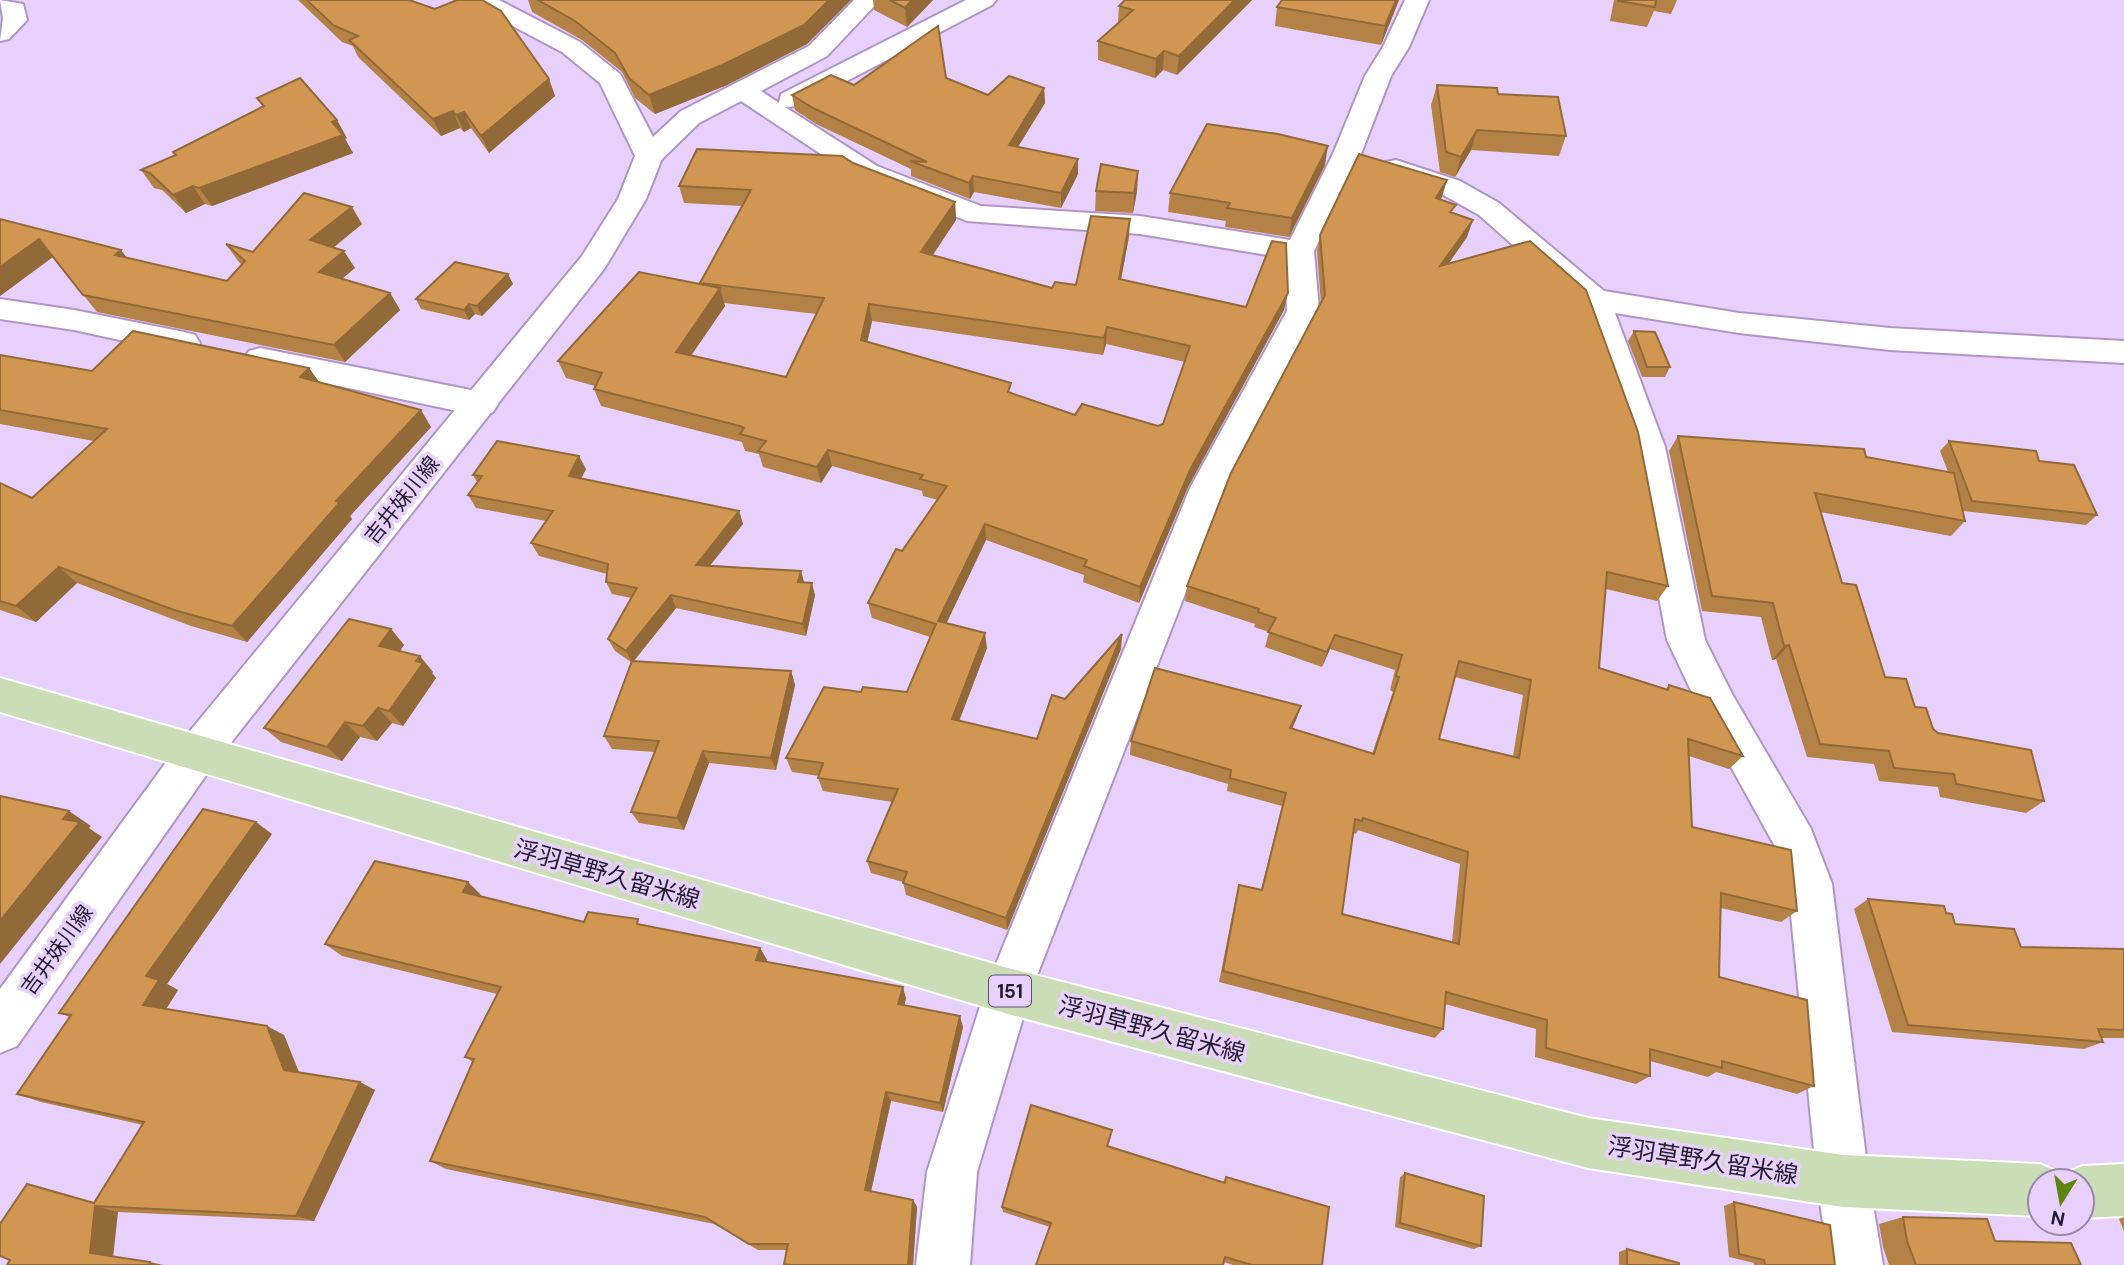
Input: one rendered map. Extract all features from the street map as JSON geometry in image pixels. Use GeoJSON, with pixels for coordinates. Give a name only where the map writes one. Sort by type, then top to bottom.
{"type":"FeatureCollection","features":[{"type":"Feature","properties":{"kind":"main road","name":"浮羽草野久留米線"},"geometry":{"type":"LineString","coordinates":[[0,695],[196,755],[1008,991],[1588,1143],[1843,1181],[2026,1189]]}},
{"type":"Feature","properties":{"kind":"main road"},"geometry":{"type":"LineString","coordinates":[[2096,1191],[2124,1190]]}},
{"type":"Feature","properties":{"kind":"street"},"geometry":{"type":"LineString","coordinates":[[481,0],[571,47],[611,79],[649,156],[690,117],[818,51],[868,0]]}},
{"type":"Feature","properties":{"kind":"street"},"geometry":{"type":"LineString","coordinates":[[771,109],[984,0]]}},
{"type":"Feature","properties":{"kind":"street"},"geometry":{"type":"LineString","coordinates":[[943,1265],[952,1172],[1008,991],[1208,488],[1303,311],[1299,251],[1347,154],[1378,76],[1396,47],[1417,0]]}},
{"type":"Feature","properties":{"kind":"street"},"geometry":{"type":"LineString","coordinates":[[0,4],[14,9],[15,20],[0,34]]}},
{"type":"Feature","properties":{"kind":"street"},"geometry":{"type":"LineString","coordinates":[[740,89],[867,172],[977,215],[1140,225],[1299,251]]}},
{"type":"Feature","properties":{"kind":"street"},"geometry":{"type":"LineString","coordinates":[[1347,154],[1450,187],[1489,209],[1595,300],[1648,446],[1686,640],[1718,706],[1796,843],[1810,884],[1843,1181],[1856,1265]]}},
{"type":"Feature","properties":{"kind":"street","name":"吉井妹川線"},"geometry":{"type":"LineString","coordinates":[[0,1030],[196,755],[593,262],[632,199],[649,156]]}},
{"type":"Feature","properties":{"kind":"street"},"geometry":{"type":"LineString","coordinates":[[1595,300],[1739,323],[1890,339],[2124,352]]}},
{"type":"Feature","properties":{"kind":"street"},"geometry":{"type":"LineString","coordinates":[[0,309],[74,320],[481,404]]}},
{"type":"Feature","properties":{"kind":"building"},"geometry":{"type":"Polygon","coordinates":[[[307,0],[409,0],[435,9],[457,0],[482,0],[501,11],[549,79],[481,136],[464,112],[456,115],[453,111],[433,119],[349,40],[358,36],[333,25],[307,0]]]}},
{"type":"Feature","properties":{"kind":"building"},"geometry":{"type":"Polygon","coordinates":[[[538,0],[829,0],[804,25],[722,65],[649,95],[629,78],[615,53],[575,21],[538,0]]]}},
{"type":"Feature","properties":{"kind":"building"},"geometry":{"type":"Polygon","coordinates":[[[890,0],[912,0],[905,8],[890,0]]]}},
{"type":"Feature","properties":{"kind":"building"},"geometry":{"type":"Polygon","coordinates":[[[1125,0],[1235,0],[1179,56],[1164,51],[1156,59],[1098,41],[1133,10],[1119,6],[1125,0]]]}},
{"type":"Feature","properties":{"kind":"building"},"geometry":{"type":"Polygon","coordinates":[[[1282,0],[1396,0],[1385,26],[1277,7],[1282,0]]]}},
{"type":"Feature","properties":{"kind":"building"},"geometry":{"type":"Polygon","coordinates":[[[1618,0],[1656,0],[1655,7],[1618,0]]]}},
{"type":"Feature","properties":{"kind":"building"},"geometry":{"type":"Polygon","coordinates":[[[938,26],[946,78],[988,95],[1009,76],[1044,88],[1009,145],[1078,159],[1061,193],[973,176],[969,183],[910,161],[927,162],[813,108],[792,95],[831,75],[854,85],[938,26]]]}},
{"type":"Feature","properties":{"kind":"building"},"geometry":{"type":"Polygon","coordinates":[[[300,78],[337,120],[332,122],[343,135],[173,195],[150,173],[141,170],[176,155],[173,152],[264,106],[257,98],[300,78]]]}},
{"type":"Feature","properties":{"kind":"building"},"geometry":{"type":"Polygon","coordinates":[[[1437,85],[1497,88],[1498,94],[1558,97],[1566,136],[1477,130],[1461,157],[1446,152],[1437,85]]]}},
{"type":"Feature","properties":{"kind":"building"},"geometry":{"type":"Polygon","coordinates":[[[1207,124],[1278,134],[1328,146],[1292,218],[1227,208],[1230,203],[1170,193],[1207,124]]]}},
{"type":"Feature","properties":{"kind":"building"},"geometry":{"type":"Polygon","coordinates":[[[697,149],[842,156],[853,163],[955,202],[921,252],[1052,288],[1055,282],[1076,285],[1091,216],[1130,219],[1119,279],[1246,307],[1272,241],[1286,243],[1288,293],[1190,470],[1140,587],[1084,566],[1087,560],[985,524],[938,621],[985,633],[952,719],[1037,739],[1052,695],[1065,699],[1122,634],[1006,918],[903,883],[907,872],[867,861],[898,789],[818,778],[823,763],[786,758],[824,687],[861,692],[863,687],[907,692],[936,624],[868,603],[896,549],[902,551],[947,486],[920,479],[923,475],[828,450],[817,467],[758,451],[766,441],[740,434],[744,428],[740,426],[594,389],[602,373],[558,361],[639,272],[720,288],[676,352],[786,377],[824,298],[700,283],[751,190],[679,186],[697,149]],[[869,304],[861,340],[1011,383],[1008,392],[1075,415],[1082,404],[1158,426],[1163,424],[1190,346],[1107,327],[1104,338],[869,304]]]}},
{"type":"Feature","properties":{"kind":"building"},"geometry":{"type":"Polygon","coordinates":[[[1359,154],[1447,180],[1436,198],[1456,205],[1450,212],[1473,220],[1440,266],[1530,241],[1586,290],[1638,432],[1668,586],[1607,572],[1599,668],[1668,690],[1669,685],[1710,698],[1743,756],[1688,739],[1692,827],[1791,850],[1797,911],[1721,893],[1719,977],[1807,1000],[1814,1086],[1722,1061],[1722,1068],[1650,1049],[1650,1076],[1546,1048],[1547,1020],[1446,992],[1443,1029],[1223,971],[1239,885],[1262,890],[1286,793],[1230,778],[1231,770],[1131,741],[1155,668],[1301,706],[1290,728],[1374,754],[1399,677],[1396,676],[1402,655],[1335,635],[1327,652],[1268,632],[1276,618],[1258,612],[1259,609],[1187,586],[1231,473],[1325,295],[1320,235],[1359,154]],[[1459,661],[1439,739],[1519,758],[1531,680],[1459,661]],[[1363,818],[1362,821],[1355,819],[1342,914],[1459,944],[1468,852],[1363,818]]]}},
{"type":"Feature","properties":{"kind":"building"},"geometry":{"type":"Polygon","coordinates":[[[1101,164],[1138,171],[1134,193],[1096,191],[1101,164]]]}},
{"type":"Feature","properties":{"kind":"building"},"geometry":{"type":"Polygon","coordinates":[[[304,193],[352,207],[310,240],[344,251],[319,272],[390,293],[334,345],[83,295],[39,239],[0,267],[0,219],[121,250],[115,255],[227,281],[245,261],[226,244],[253,252],[304,193]]]}},
{"type":"Feature","properties":{"kind":"building"},"geometry":{"type":"Polygon","coordinates":[[[455,262],[508,274],[477,306],[469,304],[464,310],[416,299],[455,262]]]}},
{"type":"Feature","properties":{"kind":"building"},"geometry":{"type":"Polygon","coordinates":[[[133,331],[309,368],[300,377],[421,410],[336,501],[340,502],[232,626],[174,610],[59,567],[16,606],[0,601],[0,483],[32,498],[107,429],[0,410],[0,355],[92,371],[133,331]]]}},
{"type":"Feature","properties":{"kind":"building"},"geometry":{"type":"Polygon","coordinates":[[[1634,331],[1655,332],[1670,367],[1647,367],[1634,331]]]}},
{"type":"Feature","properties":{"kind":"building"},"geometry":{"type":"Polygon","coordinates":[[[1678,436],[1864,449],[1866,457],[1954,473],[1965,521],[1815,493],[1842,583],[1856,585],[1885,677],[1906,679],[1915,707],[1926,708],[1933,729],[1938,733],[2031,750],[2044,801],[1956,784],[1954,774],[1894,768],[1889,751],[1820,744],[1789,645],[1784,646],[1773,603],[1712,596],[1678,436]]]}},
{"type":"Feature","properties":{"kind":"building"},"geometry":{"type":"Polygon","coordinates":[[[497,441],[579,456],[569,476],[739,511],[696,565],[801,571],[798,582],[812,583],[803,624],[671,595],[626,651],[608,639],[637,588],[606,582],[608,564],[531,543],[553,511],[468,495],[482,476],[473,475],[497,441]]]}},
{"type":"Feature","properties":{"kind":"building"},"geometry":{"type":"Polygon","coordinates":[[[1949,441],[2036,451],[2039,461],[2074,465],[2097,515],[1972,501],[1949,441]]]}},
{"type":"Feature","properties":{"kind":"building"},"geometry":{"type":"Polygon","coordinates":[[[349,619],[391,629],[379,646],[420,656],[416,661],[423,663],[389,711],[378,708],[363,726],[345,722],[327,747],[264,728],[349,619]]]}},
{"type":"Feature","properties":{"kind":"building"},"geometry":{"type":"Polygon","coordinates":[[[632,661],[791,671],[771,758],[703,751],[677,818],[631,812],[659,741],[604,736],[632,661]]]}},
{"type":"Feature","properties":{"kind":"building"},"geometry":{"type":"Polygon","coordinates":[[[0,796],[69,811],[63,819],[80,822],[0,921],[0,796]]]}},
{"type":"Feature","properties":{"kind":"building"},"geometry":{"type":"Polygon","coordinates":[[[203,809],[256,822],[146,976],[159,980],[143,1005],[267,1026],[284,1070],[360,1082],[296,1216],[95,1206],[90,1253],[150,1262],[149,1265],[7,1265],[10,1260],[0,1256],[0,1224],[27,1184],[94,1203],[144,1122],[17,1094],[71,1015],[59,1013],[203,809]]]}},
{"type":"Feature","properties":{"kind":"building"},"geometry":{"type":"Polygon","coordinates":[[[375,861],[468,882],[463,892],[584,922],[588,912],[638,919],[637,924],[760,948],[756,960],[903,987],[898,1004],[960,1016],[940,1103],[886,1092],[865,1190],[913,1200],[908,1265],[784,1264],[788,1244],[749,1244],[705,1217],[430,1161],[474,1059],[465,1057],[501,987],[325,944],[375,861]]]}},
{"type":"Feature","properties":{"kind":"building"},"geometry":{"type":"Polygon","coordinates":[[[1868,899],[1944,906],[1946,913],[1952,914],[1955,924],[2014,929],[2021,947],[2124,949],[2124,1030],[2098,1029],[2103,1042],[1908,1025],[1868,899]]]}},
{"type":"Feature","properties":{"kind":"building"},"geometry":{"type":"Polygon","coordinates":[[[1031,1105],[1112,1130],[1107,1146],[1225,1183],[1226,1177],[1329,1207],[1322,1265],[1252,1265],[1225,1257],[1223,1265],[1036,1265],[1051,1223],[1002,1207],[1031,1105]]]}},
{"type":"Feature","properties":{"kind":"building"},"geometry":{"type":"Polygon","coordinates":[[[1405,1173],[1484,1196],[1481,1246],[1400,1223],[1405,1173]]]}},
{"type":"Feature","properties":{"kind":"building"},"geometry":{"type":"Polygon","coordinates":[[[1734,1202],[1830,1225],[1835,1265],[1765,1265],[1764,1260],[1739,1254],[1734,1202]]]}},
{"type":"Feature","properties":{"kind":"building"},"geometry":{"type":"Polygon","coordinates":[[[1903,1217],[1987,1219],[1995,1241],[2071,1243],[2081,1265],[1916,1265],[1907,1241],[1903,1217]]]}},
{"type":"Feature","properties":{"kind":"building"},"geometry":{"type":"Polygon","coordinates":[[[1627,1249],[1679,1263],[1679,1265],[1627,1265],[1627,1249]]]}}]}
